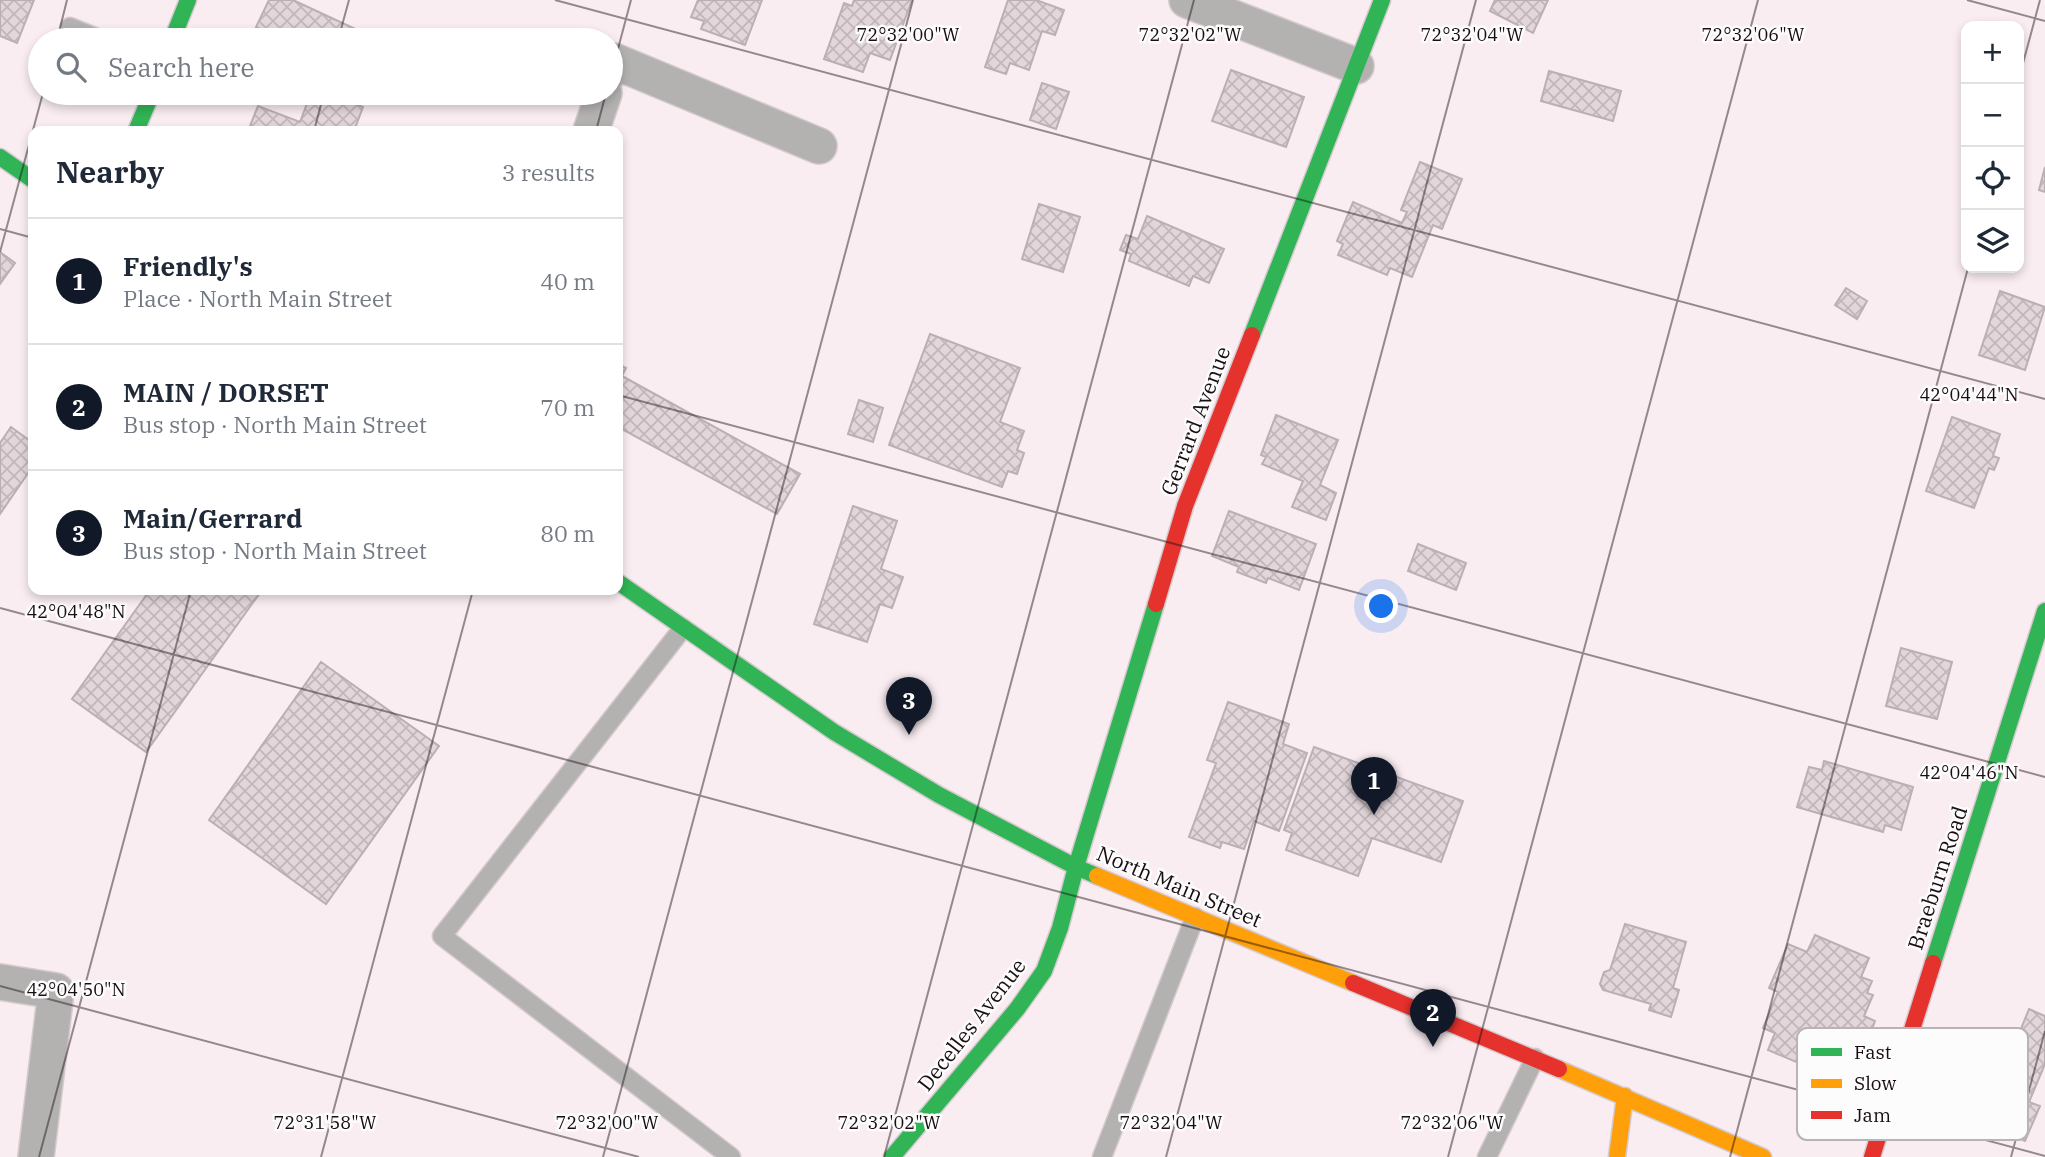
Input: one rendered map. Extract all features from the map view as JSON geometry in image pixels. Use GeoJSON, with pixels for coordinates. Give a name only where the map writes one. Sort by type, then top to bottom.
{"type":"FeatureCollection","features":[{"type":"Feature","properties":{"kind":"street"},"geometry":{"type":"LineString","coordinates":[[177,28],[188,0]]}},
{"type":"Feature","properties":{"kind":"street"},"geometry":{"type":"LineString","coordinates":[[1187,0],[1356,66]]}},
{"type":"Feature","properties":{"kind":"street","name":"Gerrard Avenue"},"geometry":{"type":"LineString","coordinates":[[1076,867],[1185,506],[1382,0]]}},
{"type":"Feature","properties":{"kind":"street"},"geometry":{"type":"LineString","coordinates":[[623,79],[819,146]]}},
{"type":"Feature","properties":{"kind":"street"},"geometry":{"type":"LineString","coordinates":[[138,126],[147,105]]}},
{"type":"Feature","properties":{"kind":"street"},"geometry":{"type":"LineString","coordinates":[[593,126],[600,105]]}},
{"type":"Feature","properties":{"kind":"street"},"geometry":{"type":"LineString","coordinates":[[0,157],[28,177]]}},
{"type":"Feature","properties":{"kind":"street","name":"North Main Street"},"geometry":{"type":"LineString","coordinates":[[623,586],[801,710],[869,754],[1010,834],[1076,867],[1535,1058],[1763,1157]]}},
{"type":"Feature","properties":{"kind":"street","name":"Braeburn Road"},"geometry":{"type":"LineString","coordinates":[[1913,1028],[2045,611]]}},
{"type":"Feature","properties":{"kind":"street","name":"Decelles Avenue"},"geometry":{"type":"LineString","coordinates":[[892,1157],[1017,1009],[1044,971],[1060,928],[1076,867]]}},
{"type":"Feature","properties":{"kind":"street"},"geometry":{"type":"LineString","coordinates":[[0,982],[56,991],[36,1157]]}},
{"type":"Feature","properties":{"kind":"street"},"geometry":{"type":"LineString","coordinates":[[1617,1157],[1625,1096]]}},
{"type":"Feature","properties":{"kind":"street","name":"Braeburn Road"},"geometry":{"type":"LineString","coordinates":[[1872,1157],[1877,1140]]}},
{"type":"Feature","properties":{"kind":"lane"},"geometry":{"type":"LineString","coordinates":[[683,628],[442,936],[732,1157]]}},
{"type":"Feature","properties":{"kind":"lane"},"geometry":{"type":"LineString","coordinates":[[1102,1157],[1195,917]]}},
{"type":"Feature","properties":{"kind":"lane"},"geometry":{"type":"LineString","coordinates":[[1487,1157],[1535,1058]]}},
{"type":"Feature","properties":{"kind":"building"},"geometry":{"type":"Polygon","coordinates":[[[0,0],[34,0],[17,43],[0,36],[0,0]]]}},
{"type":"Feature","properties":{"kind":"building"},"geometry":{"type":"Polygon","coordinates":[[[269,0],[293,0],[353,28],[258,28],[256,27],[269,0]]]}},
{"type":"Feature","properties":{"kind":"building"},"geometry":{"type":"Polygon","coordinates":[[[698,0],[762,0],[745,45],[701,29],[704,21],[691,17],[698,0]]]}},
{"type":"Feature","properties":{"kind":"building"},"geometry":{"type":"Polygon","coordinates":[[[854,0],[912,0],[890,60],[870,53],[863,72],[824,59],[844,3],[852,6],[854,0]]]}},
{"type":"Feature","properties":{"kind":"building"},"geometry":{"type":"Polygon","coordinates":[[[1008,0],[1036,0],[1064,10],[1055,35],[1042,31],[1029,70],[1010,63],[1006,74],[985,67],[1008,0]]]}},
{"type":"Feature","properties":{"kind":"building"},"geometry":{"type":"Polygon","coordinates":[[[1495,0],[1548,0],[1533,33],[1490,11],[1495,0]]]}},
{"type":"Feature","properties":{"kind":"building"},"geometry":{"type":"Polygon","coordinates":[[[1231,70],[1304,97],[1286,147],[1212,121],[1231,70]]]}},
{"type":"Feature","properties":{"kind":"building"},"geometry":{"type":"Polygon","coordinates":[[[1549,71],[1621,91],[1613,121],[1541,101],[1549,71]]]}},
{"type":"Feature","properties":{"kind":"building"},"geometry":{"type":"Polygon","coordinates":[[[1042,83],[1069,92],[1056,129],[1030,120],[1042,83]]]}},
{"type":"Feature","properties":{"kind":"building"},"geometry":{"type":"Polygon","coordinates":[[[306,105],[363,107],[356,126],[250,126],[258,106],[300,122],[306,105]]]}},
{"type":"Feature","properties":{"kind":"building"},"geometry":{"type":"Polygon","coordinates":[[[1420,162],[1462,179],[1442,229],[1433,225],[1412,277],[1390,268],[1387,275],[1338,255],[1343,244],[1337,241],[1353,202],[1402,223],[1407,212],[1401,210],[1420,162]]]}},
{"type":"Feature","properties":{"kind":"building"},"geometry":{"type":"Polygon","coordinates":[[[2045,167],[2045,192],[2039,190],[2045,167]]]}},
{"type":"Feature","properties":{"kind":"building"},"geometry":{"type":"Polygon","coordinates":[[[1039,204],[1080,217],[1063,272],[1022,259],[1039,204]]]}},
{"type":"Feature","properties":{"kind":"building"},"geometry":{"type":"Polygon","coordinates":[[[1147,216],[1224,249],[1209,283],[1193,276],[1189,286],[1129,261],[1131,254],[1120,250],[1126,235],[1138,239],[1147,216]]]}},
{"type":"Feature","properties":{"kind":"building"},"geometry":{"type":"Polygon","coordinates":[[[0,252],[15,263],[0,284],[0,252]]]}},
{"type":"Feature","properties":{"kind":"building"},"geometry":{"type":"Polygon","coordinates":[[[1846,288],[1867,301],[1857,319],[1835,305],[1846,288]]]}},
{"type":"Feature","properties":{"kind":"building"},"geometry":{"type":"Polygon","coordinates":[[[2000,291],[2045,307],[2025,370],[1979,355],[2000,291]]]}},
{"type":"Feature","properties":{"kind":"building"},"geometry":{"type":"Polygon","coordinates":[[[930,334],[1020,368],[1000,422],[1024,431],[1017,450],[1024,453],[1017,474],[1008,471],[1002,487],[889,445],[930,334]]]}},
{"type":"Feature","properties":{"kind":"building"},"geometry":{"type":"Polygon","coordinates":[[[623,377],[800,474],[777,514],[623,430],[623,377]]]}},
{"type":"Feature","properties":{"kind":"building"},"geometry":{"type":"Polygon","coordinates":[[[859,400],[883,408],[873,442],[848,434],[859,400]]]}},
{"type":"Feature","properties":{"kind":"building"},"geometry":{"type":"Polygon","coordinates":[[[1276,415],[1338,440],[1320,485],[1336,493],[1326,520],[1292,507],[1303,481],[1262,464],[1266,457],[1261,455],[1276,415]]]}},
{"type":"Feature","properties":{"kind":"building"},"geometry":{"type":"Polygon","coordinates":[[[1952,417],[2000,434],[1993,456],[1999,458],[1994,470],[1989,468],[1974,508],[1926,491],[1952,417]]]}},
{"type":"Feature","properties":{"kind":"building"},"geometry":{"type":"Polygon","coordinates":[[[11,427],[28,439],[28,473],[0,514],[0,443],[11,427]]]}},
{"type":"Feature","properties":{"kind":"building"},"geometry":{"type":"Polygon","coordinates":[[[853,506],[897,521],[881,569],[903,577],[892,608],[880,604],[867,642],[814,624],[853,506]]]}},
{"type":"Feature","properties":{"kind":"building"},"geometry":{"type":"Polygon","coordinates":[[[1229,511],[1316,544],[1299,590],[1268,578],[1266,583],[1237,572],[1239,567],[1212,556],[1229,511]]]}},
{"type":"Feature","properties":{"kind":"building"},"geometry":{"type":"Polygon","coordinates":[[[1418,544],[1466,563],[1456,590],[1408,571],[1418,544]]]}},
{"type":"Feature","properties":{"kind":"building"},"geometry":{"type":"Polygon","coordinates":[[[146,595],[258,595],[146,752],[72,699],[146,595]]]}},
{"type":"Feature","properties":{"kind":"building"},"geometry":{"type":"Polygon","coordinates":[[[1901,648],[1952,662],[1937,719],[1886,706],[1901,648]]]}},
{"type":"Feature","properties":{"kind":"building"},"geometry":{"type":"Polygon","coordinates":[[[321,662],[439,746],[326,904],[209,820],[321,662]]]}},
{"type":"Feature","properties":{"kind":"building"},"geometry":{"type":"Polygon","coordinates":[[[1228,702],[1289,724],[1283,744],[1307,753],[1279,831],[1254,821],[1244,849],[1222,842],[1220,848],[1189,837],[1216,763],[1207,760],[1228,702]]]}},
{"type":"Feature","properties":{"kind":"building"},"geometry":{"type":"Polygon","coordinates":[[[1314,747],[1463,801],[1441,862],[1372,838],[1358,876],[1286,850],[1292,833],[1284,830],[1314,747]]]}},
{"type":"Feature","properties":{"kind":"building"},"geometry":{"type":"Polygon","coordinates":[[[1824,761],[1913,787],[1901,830],[1885,825],[1883,832],[1797,807],[1809,767],[1822,770],[1824,761]]]}},
{"type":"Feature","properties":{"kind":"building"},"geometry":{"type":"Polygon","coordinates":[[[1625,924],[1686,942],[1673,988],[1679,990],[1671,1017],[1649,1010],[1651,1004],[1603,990],[1600,984],[1604,972],[1610,970],[1625,924]]]}},
{"type":"Feature","properties":{"kind":"building"},"geometry":{"type":"Polygon","coordinates":[[[1815,935],[1869,958],[1861,977],[1872,981],[1867,993],[1873,995],[1864,1016],[1875,1021],[1872,1028],[1797,1028],[1797,1062],[1768,1050],[1775,1033],[1763,1028],[1778,992],[1769,988],[1788,944],[1807,952],[1815,935]]]}},
{"type":"Feature","properties":{"kind":"building"},"geometry":{"type":"Polygon","coordinates":[[[2029,1009],[2045,1016],[2045,1064],[2029,1102],[2040,1106],[2028,1134],[2028,1028],[2021,1028],[2029,1009]]]}},
{"type":"Feature","properties":{"kind":"traffic: fast"},"geometry":{"type":"LineString","coordinates":[[177,28],[188,0]]}},
{"type":"Feature","properties":{"kind":"traffic: fast"},"geometry":{"type":"LineString","coordinates":[[1252,335],[1382,0]]}},
{"type":"Feature","properties":{"kind":"traffic: fast"},"geometry":{"type":"LineString","coordinates":[[138,126],[147,105]]}},
{"type":"Feature","properties":{"kind":"traffic: fast"},"geometry":{"type":"LineString","coordinates":[[0,157],[28,177]]}},
{"type":"Feature","properties":{"kind":"traffic: fast"},"geometry":{"type":"LineString","coordinates":[[623,585],[834,732],[939,795],[1097,876]]}},
{"type":"Feature","properties":{"kind":"traffic: fast"},"geometry":{"type":"LineString","coordinates":[[892,1157],[1017,1009],[1044,971],[1060,928],[1156,604]]}},
{"type":"Feature","properties":{"kind":"traffic: fast"},"geometry":{"type":"LineString","coordinates":[[1933,963],[2045,611]]}},
{"type":"Feature","properties":{"kind":"traffic: slow"},"geometry":{"type":"LineString","coordinates":[[1097,876],[1353,983]]}},
{"type":"Feature","properties":{"kind":"traffic: slow"},"geometry":{"type":"LineString","coordinates":[[1559,1069],[1763,1157]]}},
{"type":"Feature","properties":{"kind":"traffic: slow"},"geometry":{"type":"LineString","coordinates":[[1617,1157],[1625,1096]]}},
{"type":"Feature","properties":{"kind":"traffic: jam"},"geometry":{"type":"LineString","coordinates":[[1156,604],[1185,506],[1252,335]]}},
{"type":"Feature","properties":{"kind":"traffic: jam"},"geometry":{"type":"LineString","coordinates":[[1913,1028],[1933,963]]}},
{"type":"Feature","properties":{"kind":"traffic: jam"},"geometry":{"type":"LineString","coordinates":[[1353,983],[1559,1069]]}},
{"type":"Feature","properties":{"kind":"traffic: jam"},"geometry":{"type":"LineString","coordinates":[[1872,1157],[1877,1140]]}},
{"type":"Feature","properties":{"kind":"place","name":"Main/Gerrard"},"geometry":{"type":"Point","coordinates":[909,735]}},
{"type":"Feature","properties":{"kind":"place","name":"Friendly's"},"geometry":{"type":"Point","coordinates":[1374,815]}},
{"type":"Feature","properties":{"kind":"place","name":"MAIN / DORSET"},"geometry":{"type":"Point","coordinates":[1433,1047]}}]}
